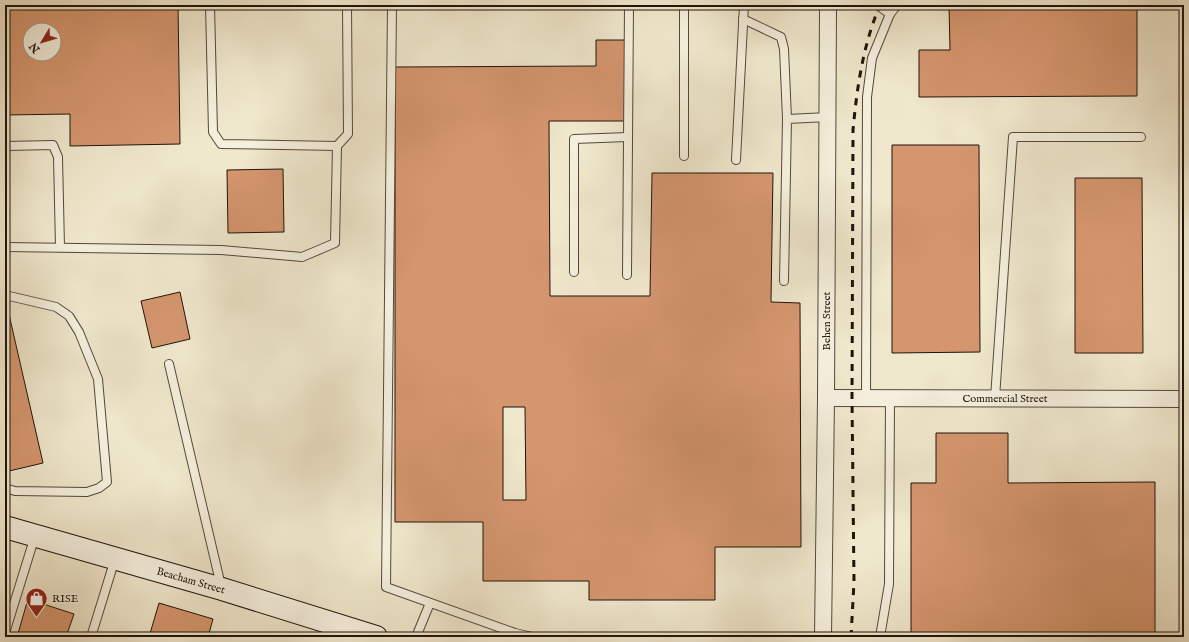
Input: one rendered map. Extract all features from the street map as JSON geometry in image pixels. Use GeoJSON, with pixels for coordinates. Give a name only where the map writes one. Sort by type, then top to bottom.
{"type":"FeatureCollection","features":[{"type":"Feature","properties":{"kind":"main road","name":"Beacham Street"},"geometry":{"type":"LineString","coordinates":[[5,527],[222,589],[368,636]]}},
{"type":"Feature","properties":{"kind":"street","name":"Behen Street"},"geometry":{"type":"LineString","coordinates":[[823,637],[828,5]]}},
{"type":"Feature","properties":{"kind":"street","name":"Commercial Street"},"geometry":{"type":"LineString","coordinates":[[826,398],[1184,399]]}},
{"type":"Feature","properties":{"kind":"lane"},"geometry":{"type":"LineString","coordinates":[[210,5],[213,132],[221,144],[337,146]]}},
{"type":"Feature","properties":{"kind":"lane"},"geometry":{"type":"LineString","coordinates":[[5,247],[222,250],[302,257],[334,243],[337,146],[348,134],[347,5]]}},
{"type":"Feature","properties":{"kind":"lane"},"geometry":{"type":"LineString","coordinates":[[392,5],[386,587],[515,633],[532,637]]}},
{"type":"Feature","properties":{"kind":"lane"},"geometry":{"type":"LineString","coordinates":[[626,275],[629,5]]}},
{"type":"Feature","properties":{"kind":"lane"},"geometry":{"type":"LineString","coordinates":[[684,5],[684,156]]}},
{"type":"Feature","properties":{"kind":"lane"},"geometry":{"type":"LineString","coordinates":[[736,160],[744,5]]}},
{"type":"Feature","properties":{"kind":"lane"},"geometry":{"type":"LineString","coordinates":[[877,5],[890,14]]}},
{"type":"Feature","properties":{"kind":"lane"},"geometry":{"type":"LineString","coordinates":[[866,398],[867,98],[872,58],[890,14],[897,5]]}},
{"type":"Feature","properties":{"kind":"lane"},"geometry":{"type":"LineString","coordinates":[[743,19],[781,37],[784,49],[787,118],[784,281]]}},
{"type":"Feature","properties":{"kind":"lane"},"geometry":{"type":"LineString","coordinates":[[787,118],[828,117]]}},
{"type":"Feature","properties":{"kind":"lane"},"geometry":{"type":"LineString","coordinates":[[574,272],[574,139],[628,137]]}},
{"type":"Feature","properties":{"kind":"lane"},"geometry":{"type":"LineString","coordinates":[[995,398],[1013,137],[1141,138]]}},
{"type":"Feature","properties":{"kind":"lane"},"geometry":{"type":"LineString","coordinates":[[5,146],[54,145],[58,157],[60,247]]}},
{"type":"Feature","properties":{"kind":"lane"},"geometry":{"type":"LineString","coordinates":[[5,295],[56,307],[69,316],[79,332],[98,379],[107,482],[99,488],[87,492],[15,491],[5,488]]}},
{"type":"Feature","properties":{"kind":"lane"},"geometry":{"type":"LineString","coordinates":[[169,364],[222,589]]}},
{"type":"Feature","properties":{"kind":"lane"},"geometry":{"type":"LineString","coordinates":[[880,637],[889,584],[890,398]]}},
{"type":"Feature","properties":{"kind":"lane"},"geometry":{"type":"LineString","coordinates":[[5,633],[35,536]]}},
{"type":"Feature","properties":{"kind":"lane"},"geometry":{"type":"LineString","coordinates":[[92,637],[115,558]]}},
{"type":"Feature","properties":{"kind":"lane"},"geometry":{"type":"LineString","coordinates":[[416,637],[430,603]]}},
{"type":"Feature","properties":{"kind":"building"},"geometry":{"type":"Polygon","coordinates":[[[5,5],[178,5],[180,144],[70,146],[70,114],[5,115],[5,5]]]}},
{"type":"Feature","properties":{"kind":"building"},"geometry":{"type":"Polygon","coordinates":[[[949,5],[1137,5],[1137,96],[919,97],[919,50],[950,50],[949,5]]]}},
{"type":"Feature","properties":{"kind":"building"},"geometry":{"type":"Polygon","coordinates":[[[596,40],[628,40],[627,121],[549,121],[550,296],[650,296],[652,173],[773,173],[771,302],[800,303],[801,547],[715,547],[715,600],[589,600],[589,581],[483,581],[483,522],[395,522],[395,67],[596,66],[596,40]],[[503,407],[503,500],[526,500],[525,407],[503,407]]]}},
{"type":"Feature","properties":{"kind":"building"},"geometry":{"type":"Polygon","coordinates":[[[892,145],[979,145],[980,352],[892,353],[892,145]]]}},
{"type":"Feature","properties":{"kind":"building"},"geometry":{"type":"Polygon","coordinates":[[[283,169],[284,232],[228,233],[227,170],[283,169]]]}},
{"type":"Feature","properties":{"kind":"building"},"geometry":{"type":"Polygon","coordinates":[[[1075,178],[1142,178],[1143,353],[1075,353],[1075,178]]]}},
{"type":"Feature","properties":{"kind":"building"},"geometry":{"type":"Polygon","coordinates":[[[180,292],[190,339],[152,348],[141,301],[180,292]]]}},
{"type":"Feature","properties":{"kind":"building"},"geometry":{"type":"Polygon","coordinates":[[[8,310],[43,463],[5,472],[5,311],[8,310]]]}},
{"type":"Feature","properties":{"kind":"building"},"geometry":{"type":"Polygon","coordinates":[[[936,433],[1008,433],[1008,483],[1155,482],[1155,637],[911,637],[911,483],[936,483],[936,433]]]}},
{"type":"Feature","properties":{"kind":"building"},"geometry":{"type":"Polygon","coordinates":[[[28,599],[74,614],[66,637],[17,637],[28,599]]]}},
{"type":"Feature","properties":{"kind":"building"},"geometry":{"type":"Polygon","coordinates":[[[159,603],[213,619],[208,637],[149,637],[159,603]]]}},
{"type":"Feature","properties":{"kind":"railway"},"geometry":{"type":"LineString","coordinates":[[851,637],[854,582],[852,398],[853,130],[865,51],[880,5]]}},
{"type":"Feature","properties":{"kind":"place","name":"RISE"},"geometry":{"type":"Point","coordinates":[36,618]}}]}
